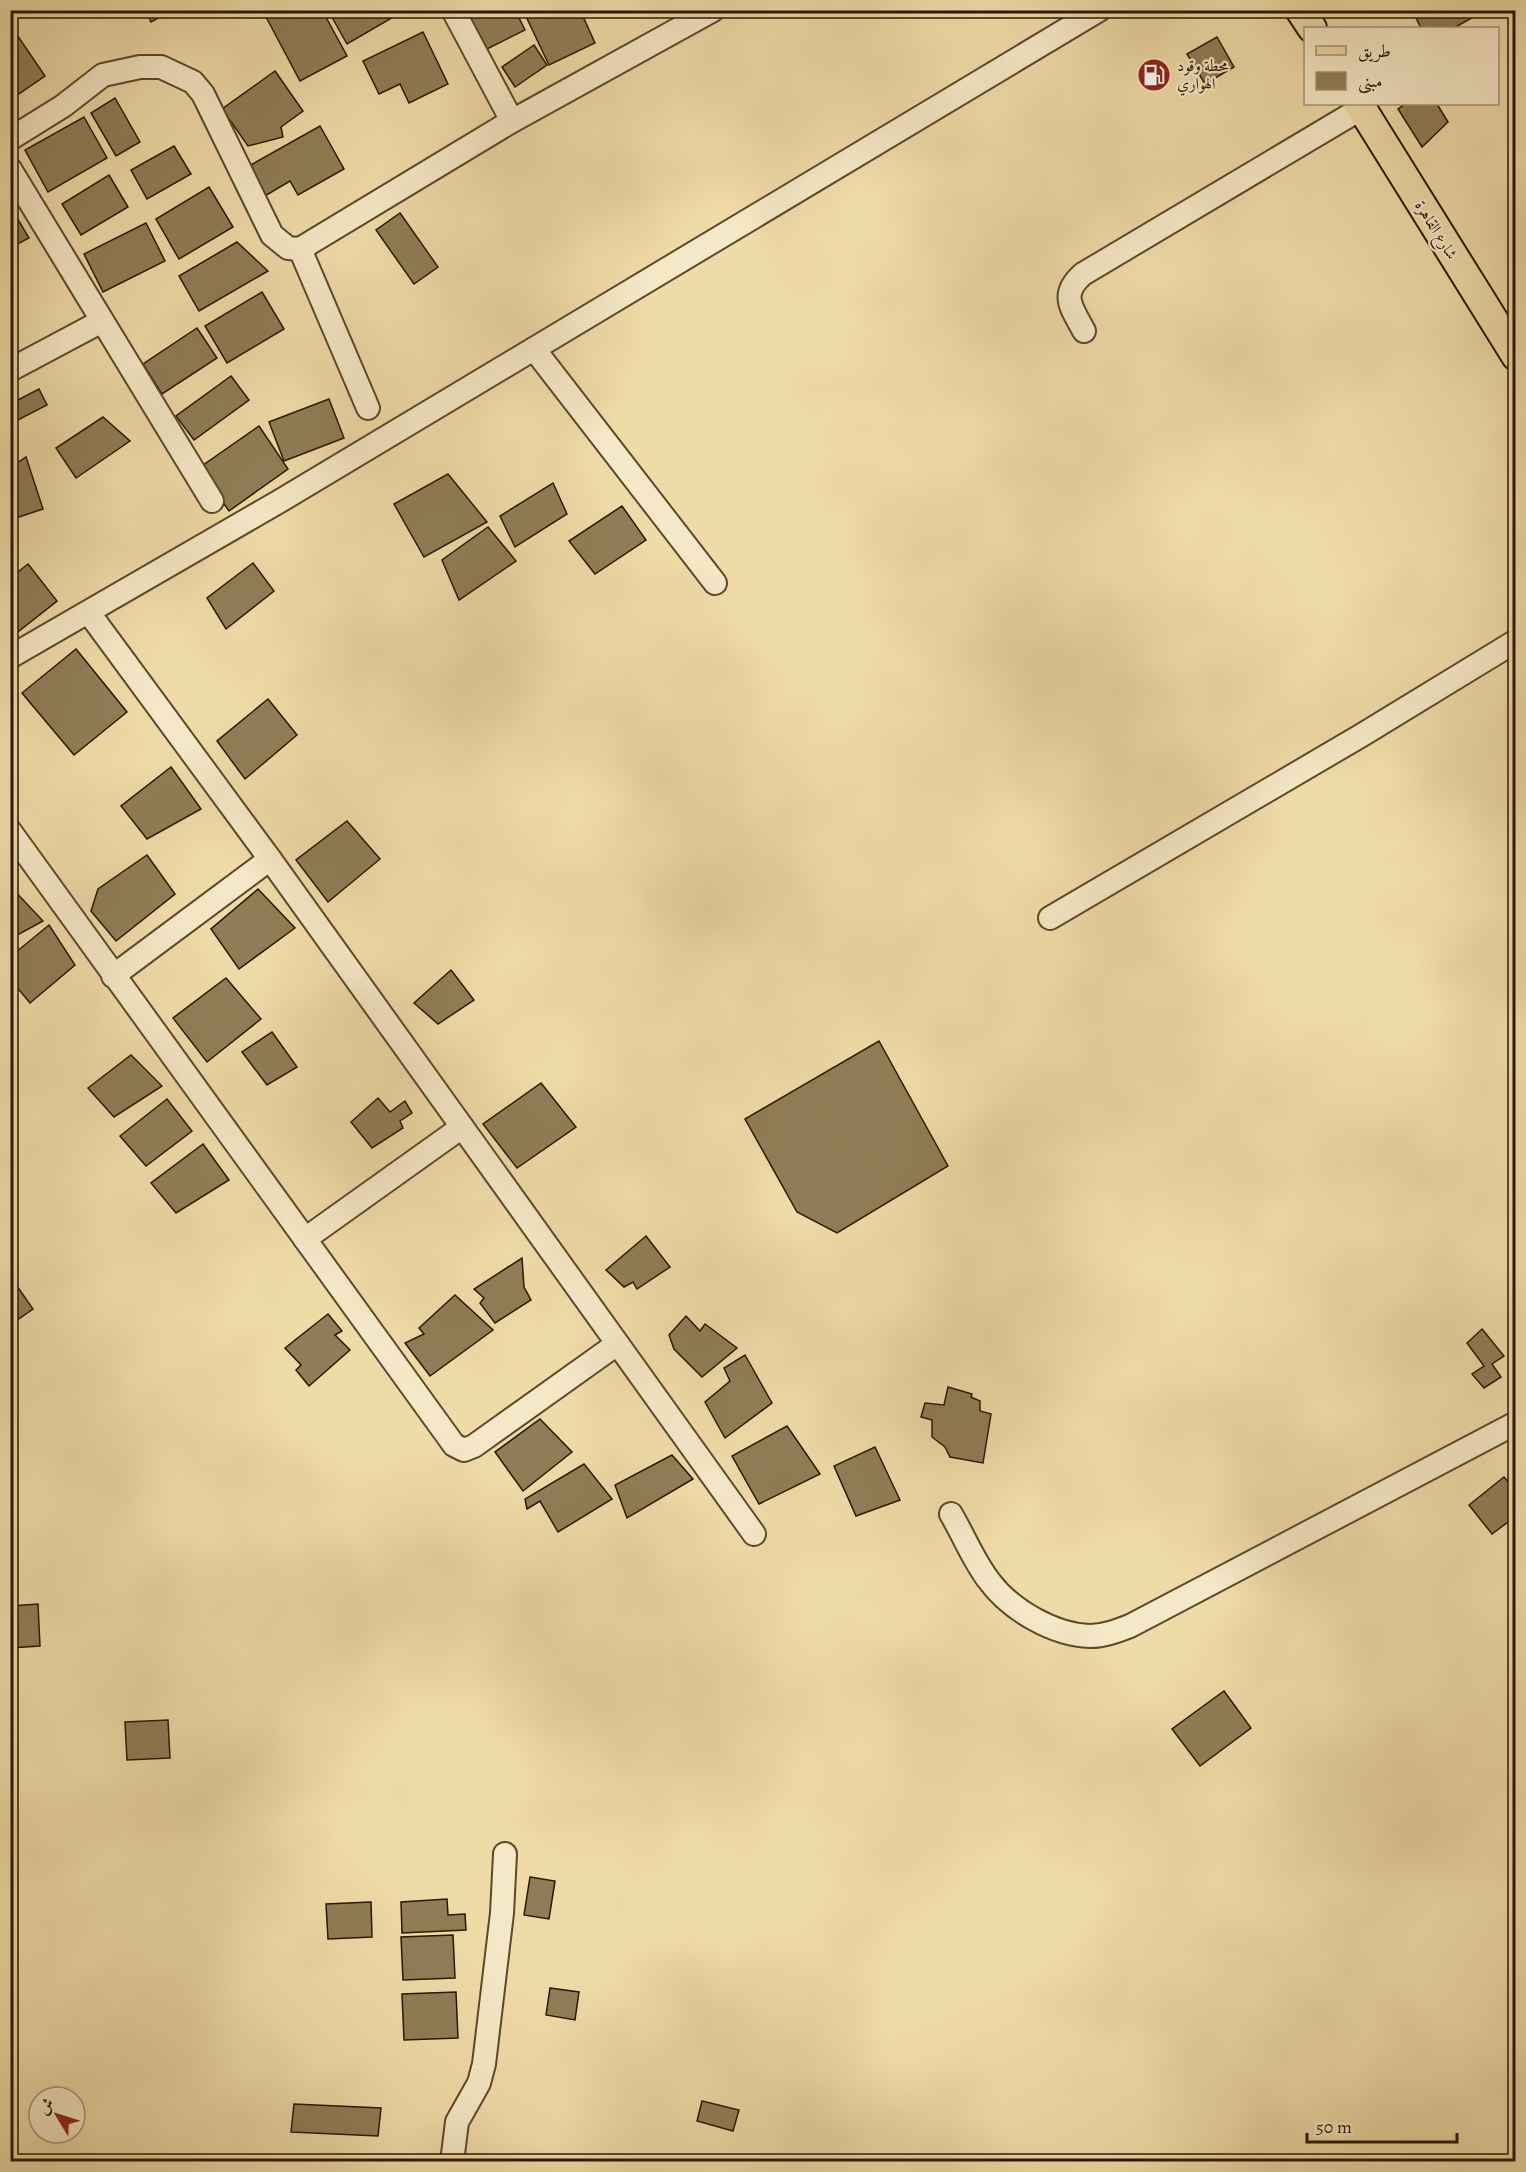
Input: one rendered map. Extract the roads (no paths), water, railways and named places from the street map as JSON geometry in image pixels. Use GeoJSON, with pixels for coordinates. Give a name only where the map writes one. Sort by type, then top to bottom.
{"type":"FeatureCollection","features":[{"type":"Feature","properties":{"kind":"main road"},"geometry":{"type":"LineString","coordinates":[[1300,10],[1311,27]]}},
{"type":"Feature","properties":{"kind":"main road","name":"شارع القاهرة"},"geometry":{"type":"LineString","coordinates":[[1360,106],[1515,356]]}},
{"type":"Feature","properties":{"kind":"street"},"geometry":{"type":"LineString","coordinates":[[453,10],[512,121]]}},
{"type":"Feature","properties":{"kind":"street"},"geometry":{"type":"LineString","coordinates":[[10,139],[63,106],[103,75],[140,67],[161,67],[193,82],[203,94],[272,235],[288,248],[300,249],[512,121],[713,10]]}},
{"type":"Feature","properties":{"kind":"street"},"geometry":{"type":"LineString","coordinates":[[10,657],[89,613],[534,349],[1099,10]]}},
{"type":"Feature","properties":{"kind":"street"},"geometry":{"type":"LineString","coordinates":[[1084,331],[1068,296],[1070,288],[1083,274],[1360,106]]}},
{"type":"Feature","properties":{"kind":"street"},"geometry":{"type":"LineString","coordinates":[[10,169],[212,501]]}},
{"type":"Feature","properties":{"kind":"street"},"geometry":{"type":"LineString","coordinates":[[300,249],[368,408]]}},
{"type":"Feature","properties":{"kind":"street"},"geometry":{"type":"LineString","coordinates":[[10,370],[102,321]]}},
{"type":"Feature","properties":{"kind":"street"},"geometry":{"type":"LineString","coordinates":[[534,349],[715,583]]}},
{"type":"Feature","properties":{"kind":"street"},"geometry":{"type":"LineString","coordinates":[[89,613],[270,859],[754,1534]]}},
{"type":"Feature","properties":{"kind":"street"},"geometry":{"type":"LineString","coordinates":[[1050,918],[1362,735],[1515,641]]}},
{"type":"Feature","properties":{"kind":"street"},"geometry":{"type":"LineString","coordinates":[[10,831],[304,1239],[459,1449],[474,1446],[616,1344]]}},
{"type":"Feature","properties":{"kind":"street"},"geometry":{"type":"LineString","coordinates":[[113,976],[270,859]]}},
{"type":"Feature","properties":{"kind":"street"},"geometry":{"type":"LineString","coordinates":[[304,1239],[462,1127]]}},
{"type":"Feature","properties":{"kind":"street"},"geometry":{"type":"LineString","coordinates":[[951,1514],[989,1581],[1012,1603],[1054,1628],[1073,1634],[1101,1635],[1130,1626],[1513,1428]]}},
{"type":"Feature","properties":{"kind":"street"},"geometry":{"type":"LineString","coordinates":[[452,2162],[457,2122],[479,2083],[484,2064],[502,1913],[505,1854]]}},
{"type":"Feature","properties":{"kind":"place","name":"محطة وقود الهواري"},"geometry":{"type":"Point","coordinates":[1154,75]}}]}
